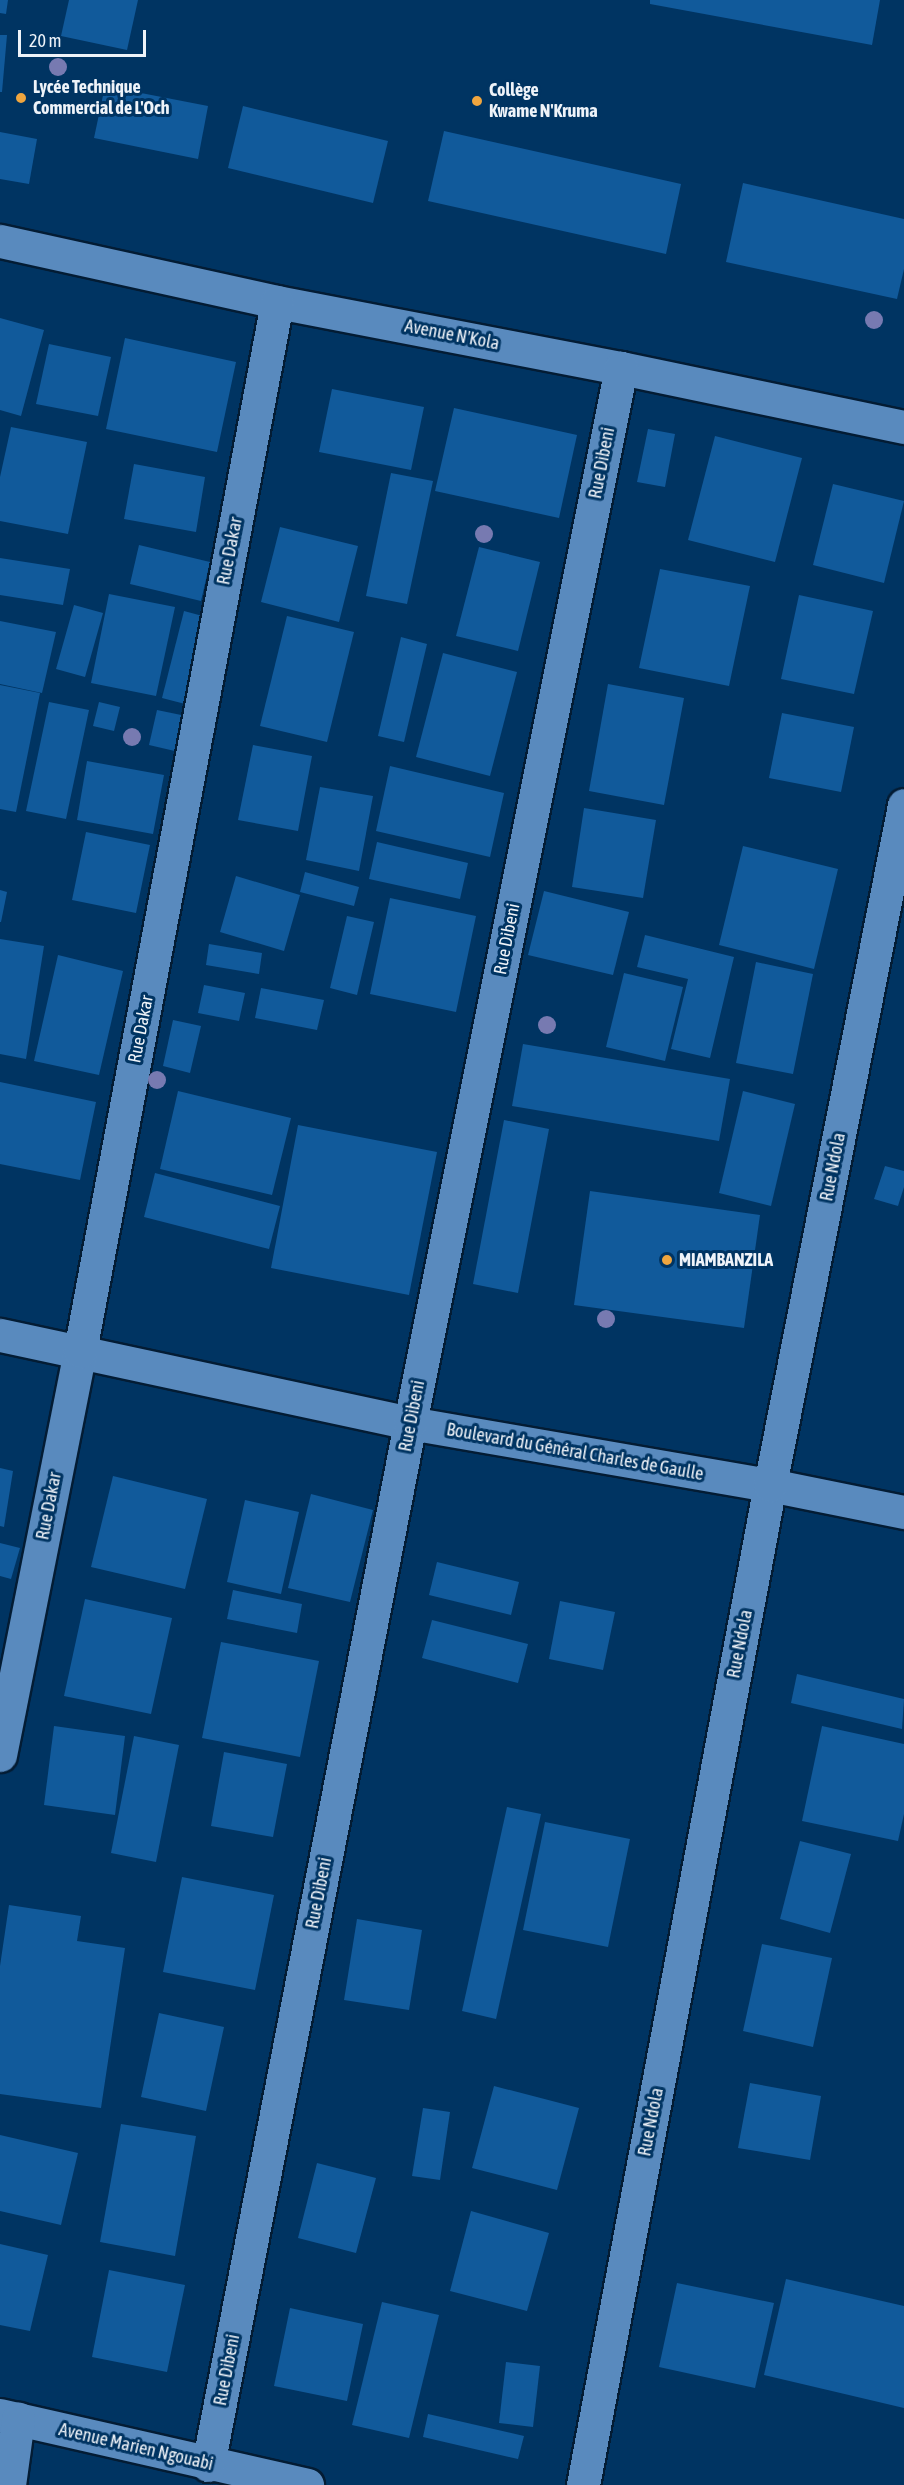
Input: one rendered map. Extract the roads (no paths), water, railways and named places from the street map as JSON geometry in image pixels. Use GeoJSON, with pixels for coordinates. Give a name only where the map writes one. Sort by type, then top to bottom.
{"type":"FeatureCollection","features":[{"type":"Feature","properties":{"kind":"street","name":"Avenue N'Kola"},"geometry":{"type":"LineString","coordinates":[[0,241],[277,302],[621,368],[904,428]]}},
{"type":"Feature","properties":{"kind":"street","name":"Rue Dakar"},"geometry":{"type":"LineString","coordinates":[[0,1755],[80,1351],[277,302]]}},
{"type":"Feature","properties":{"kind":"street","name":"Rue Dibeni"},"geometry":{"type":"LineString","coordinates":[[208,2464],[410,1423],[621,368]]}},
{"type":"Feature","properties":{"kind":"street","name":"Rue Ndola"},"geometry":{"type":"LineString","coordinates":[[584,2485],[770,1485],[904,805]]}},
{"type":"Feature","properties":{"kind":"street","name":"Boulevard du Général Charles de Gaulle"},"geometry":{"type":"LineString","coordinates":[[0,1335],[410,1423],[770,1485],[904,1512]]}},
{"type":"Feature","properties":{"kind":"street","name":"Avenue Marien Ngouabi"},"geometry":{"type":"LineString","coordinates":[[9,2417],[307,2485]]}},
{"type":"Feature","properties":{"kind":"street"},"geometry":{"type":"LineString","coordinates":[[9,2417],[9,2485]]}},
{"type":"Feature","properties":{"kind":"place","name":"Lycée Technique Commercial de L'Och"},"geometry":{"type":"Point","coordinates":[21,98]}},
{"type":"Feature","properties":{"kind":"place","name":"Collège Kwame N'Kruma"},"geometry":{"type":"Point","coordinates":[477,101]}},
{"type":"Feature","properties":{"kind":"place","name":"MIAMBANZILA"},"geometry":{"type":"Point","coordinates":[667,1260]}}]}
